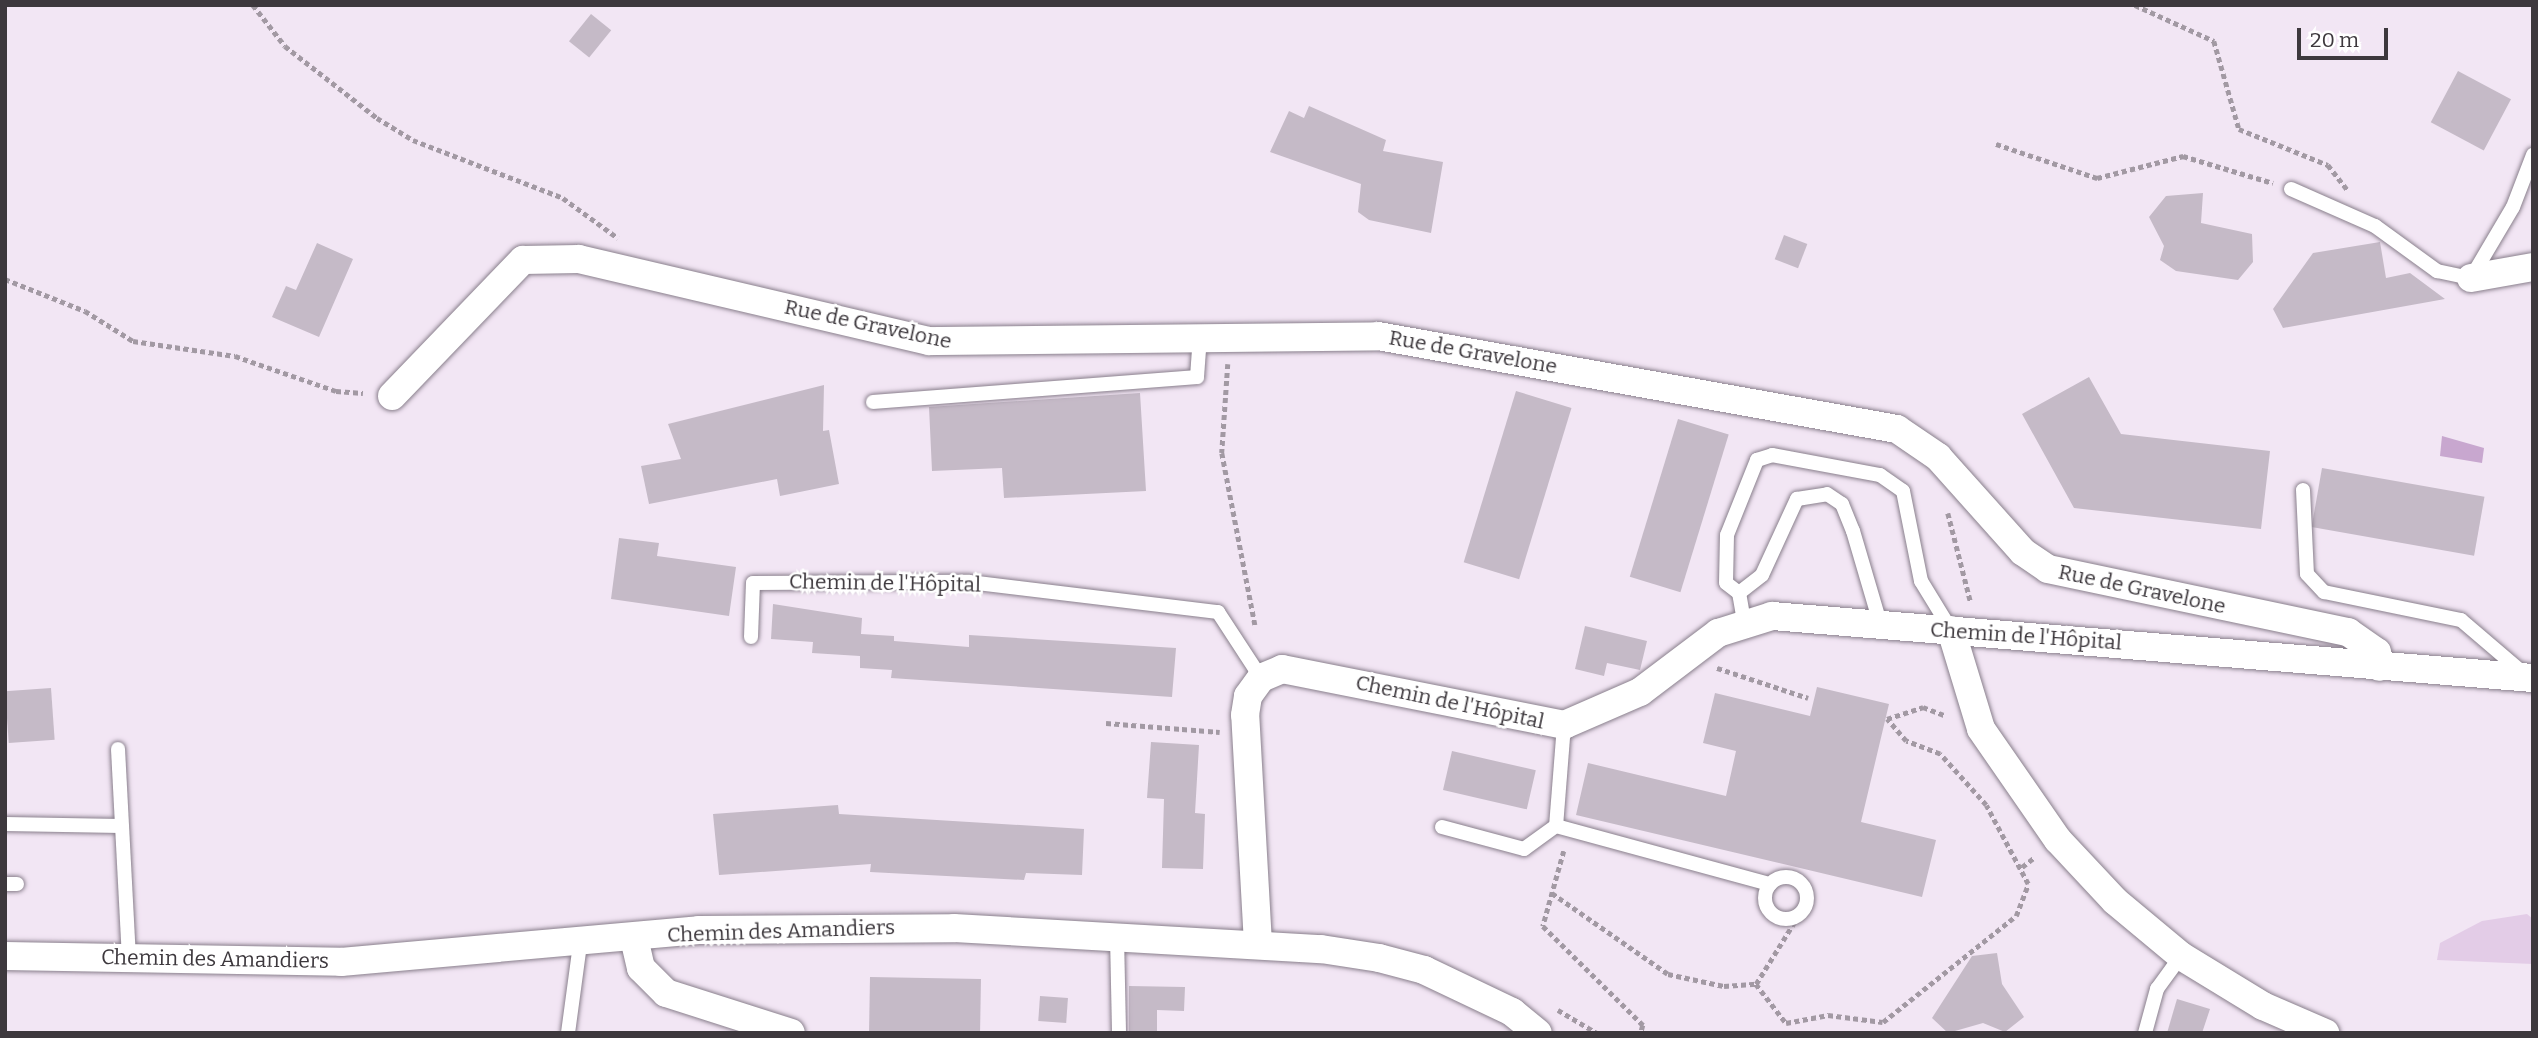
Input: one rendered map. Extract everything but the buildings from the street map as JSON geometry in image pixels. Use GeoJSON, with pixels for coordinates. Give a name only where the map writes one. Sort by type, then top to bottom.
{"type":"FeatureCollection","features":[{"type":"Feature","properties":{"kind":"street","name":"Rue de Gravelone"},"geometry":{"type":"LineString","coordinates":[[392,396],[523,260],[579,258],[929,341],[1201,342],[1390,337],[1897,429],[1938,457],[2023,552],[2048,569],[2348,632],[2377,652],[2379,667]]}},
{"type":"Feature","properties":{"kind":"street"},"geometry":{"type":"LineString","coordinates":[[2471,278],[2533,267]]}},
{"type":"Feature","properties":{"kind":"street","name":"Chemin de l'Hôpital"},"geometry":{"type":"LineString","coordinates":[[1261,678],[1282,669],[1314,673],[1564,725],[1640,691],[1744,621],[1772,616],[2379,667]]}},
{"type":"Feature","properties":{"kind":"street"},"geometry":{"type":"LineString","coordinates":[[1962,630],[1969,702],[2020,788],[2115,901],[2181,956],[2263,1006],[2325,1033]]}},
{"type":"Feature","properties":{"kind":"street"},"geometry":{"type":"LineString","coordinates":[[2379,667],[2531,678]]}},
{"type":"Feature","properties":{"kind":"street"},"geometry":{"type":"LineString","coordinates":[[1258,944],[1245,733],[1248,696],[1261,678]]}},
{"type":"Feature","properties":{"kind":"street","name":"Chemin des Amandiers"},"geometry":{"type":"LineString","coordinates":[[5,956],[341,961],[634,938],[836,928],[1117,936],[1321,949],[1424,970],[1512,1012],[1538,1033]]}},
{"type":"Feature","properties":{"kind":"street"},"geometry":{"type":"LineString","coordinates":[[634,938],[641,968],[666,993],[791,1033]]}},
{"type":"Feature","properties":{"kind":"lane"},"geometry":{"type":"LineString","coordinates":[[2291,189],[2375,226],[2437,271],[2471,278],[2508,218],[2533,155]]}},
{"type":"Feature","properties":{"kind":"lane"},"geometry":{"type":"LineString","coordinates":[[873,402],[1197,377],[1201,342]]}},
{"type":"Feature","properties":{"kind":"lane"},"geometry":{"type":"LineString","coordinates":[[1744,621],[1739,593],[1726,583],[1727,535],[1757,460],[1772,455],[1881,475],[1903,491],[1922,581],[1962,630]]}},
{"type":"Feature","properties":{"kind":"lane"},"geometry":{"type":"LineString","coordinates":[[2303,490],[2307,574],[2324,592],[2461,620],[2531,678]]}},
{"type":"Feature","properties":{"kind":"lane"},"geometry":{"type":"LineString","coordinates":[[1739,593],[1762,575],[1797,499],[1827,494],[1842,505],[1853,531],[1881,626]]}},
{"type":"Feature","properties":{"kind":"lane","name":"Chemin de l'Hôpital"},"geometry":{"type":"LineString","coordinates":[[751,637],[754,583],[969,582],[1218,612],[1261,678]]}},
{"type":"Feature","properties":{"kind":"lane"},"geometry":{"type":"LineString","coordinates":[[1563,828],[1564,725]]}},
{"type":"Feature","properties":{"kind":"lane"},"geometry":{"type":"LineString","coordinates":[[118,749],[129,957]]}},
{"type":"Feature","properties":{"kind":"lane"},"geometry":{"type":"LineString","coordinates":[[5,824],[121,826]]}},
{"type":"Feature","properties":{"kind":"lane"},"geometry":{"type":"LineString","coordinates":[[1442,827],[1524,849],[1563,828],[1770,884],[1782,877],[1801,883],[1807,895],[1800,914],[1774,915],[1766,904],[1770,884]]}},
{"type":"Feature","properties":{"kind":"lane"},"geometry":{"type":"LineString","coordinates":[[1117,936],[1119,1033]]}},
{"type":"Feature","properties":{"kind":"lane"},"geometry":{"type":"LineString","coordinates":[[568,1033],[580,944]]}},
{"type":"Feature","properties":{"kind":"lane"},"geometry":{"type":"LineString","coordinates":[[2145,1033],[2157,989],[2181,956]]}},
{"type":"Feature","properties":{"kind":"path"},"geometry":{"type":"LineString","coordinates":[[253,5],[285,46],[377,118],[413,140],[563,198],[626,243]]}},
{"type":"Feature","properties":{"kind":"path"},"geometry":{"type":"LineString","coordinates":[[2134,5],[2214,41],[2239,128],[2328,165],[2375,226]]}},
{"type":"Feature","properties":{"kind":"path"},"geometry":{"type":"LineString","coordinates":[[1996,144],[2097,178],[2183,156],[2291,189]]}},
{"type":"Feature","properties":{"kind":"path"},"geometry":{"type":"LineString","coordinates":[[5,279],[85,311],[133,341],[236,356],[336,391],[392,396]]}},
{"type":"Feature","properties":{"kind":"path"},"geometry":{"type":"LineString","coordinates":[[1201,342],[1229,349],[1222,453],[1255,630]]}},
{"type":"Feature","properties":{"kind":"path"},"geometry":{"type":"LineString","coordinates":[[1946,502],[1962,630]]}},
{"type":"Feature","properties":{"kind":"path"},"geometry":{"type":"LineString","coordinates":[[1703,663],[1808,698]]}},
{"type":"Feature","properties":{"kind":"path"},"geometry":{"type":"LineString","coordinates":[[1756,984],[1786,1023],[1828,1015],[1883,1022],[2016,916],[2028,884],[1986,805],[1940,754],[1906,741],[1887,719],[1923,707],[1946,716],[1950,708]]}},
{"type":"Feature","properties":{"kind":"path"},"geometry":{"type":"LineString","coordinates":[[1106,723],[1245,733]]}},
{"type":"Feature","properties":{"kind":"path"},"geometry":{"type":"LineString","coordinates":[[1563,828],[1552,893],[1543,926],[1643,1025],[1641,1033]]}},
{"type":"Feature","properties":{"kind":"path"},"geometry":{"type":"LineString","coordinates":[[1552,893],[1668,974],[1724,986],[1756,984]]}},
{"type":"Feature","properties":{"kind":"path"},"geometry":{"type":"LineString","coordinates":[[1756,984],[1800,914]]}},
{"type":"Feature","properties":{"kind":"shaded area"},"geometry":{"type":"Polygon","coordinates":[[[2442,436],[2484,448],[2482,463],[2440,456],[2442,436]]]}},
{"type":"Feature","properties":{"kind":"shaded area"},"geometry":{"type":"Polygon","coordinates":[[[2527,914],[2533,919],[2533,964],[2437,960],[2440,943],[2482,921],[2527,914]]]}}]}
